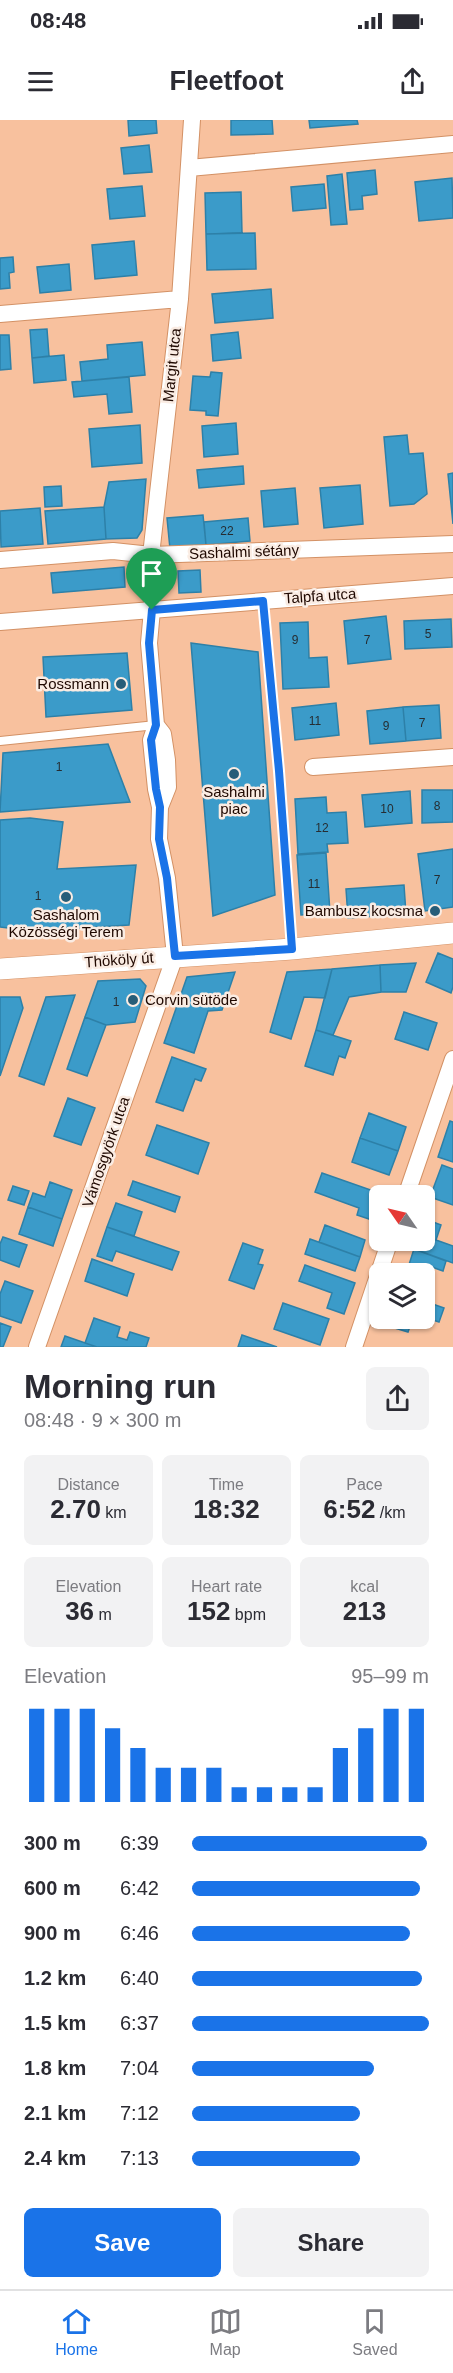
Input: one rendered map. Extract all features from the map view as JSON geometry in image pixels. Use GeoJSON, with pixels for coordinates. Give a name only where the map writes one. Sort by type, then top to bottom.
{"type":"FeatureCollection","features":[{"type":"Feature","properties":{"kind":"street","name":"Margit utca"},"geometry":{"type":"LineString","coordinates":[[175,956],[167,878],[159,839],[160,807],[151,740],[156,725],[149,643],[152,610],[151,555],[180,299],[192,120]]}},
{"type":"Feature","properties":{"kind":"street"},"geometry":{"type":"LineString","coordinates":[[189,168],[453,144]]}},
{"type":"Feature","properties":{"kind":"street"},"geometry":{"type":"LineString","coordinates":[[0,314],[180,299]]}},
{"type":"Feature","properties":{"kind":"street","name":"Sashalmi sétány"},"geometry":{"type":"LineString","coordinates":[[0,560],[113,551],[151,555],[453,544]]}},
{"type":"Feature","properties":{"kind":"street","name":"Talpfa utca"},"geometry":{"type":"LineString","coordinates":[[152,610],[453,586]]}},
{"type":"Feature","properties":{"kind":"street"},"geometry":{"type":"LineString","coordinates":[[0,622],[152,610]]}},
{"type":"Feature","properties":{"kind":"street"},"geometry":{"type":"LineString","coordinates":[[313,767],[453,757]]}},
{"type":"Feature","properties":{"kind":"street","name":"Thököly út"},"geometry":{"type":"LineString","coordinates":[[0,969],[292,949],[453,933]]}},
{"type":"Feature","properties":{"kind":"street","name":"Vámosgyörk utca"},"geometry":{"type":"LineString","coordinates":[[38,1347],[175,956]]}},
{"type":"Feature","properties":{"kind":"street"},"geometry":{"type":"LineString","coordinates":[[410,1185],[453,1059]]}},
{"type":"Feature","properties":{"kind":"street"},"geometry":{"type":"LineString","coordinates":[[354,1347],[386,1251]]}},
{"type":"Feature","properties":{"kind":"lane"},"geometry":{"type":"LineString","coordinates":[[263,601],[279,771],[292,949]]}},
{"type":"Feature","properties":{"kind":"lane"},"geometry":{"type":"LineString","coordinates":[[0,741],[156,725]]}},
{"type":"Feature","properties":{"kind":"building"},"geometry":{"type":"Polygon","coordinates":[[[128,120],[156,120],[157,133],[129,136],[128,120]]]}},
{"type":"Feature","properties":{"kind":"building"},"geometry":{"type":"Polygon","coordinates":[[[231,120],[272,120],[273,134],[231,135],[231,120]]]}},
{"type":"Feature","properties":{"kind":"building"},"geometry":{"type":"Polygon","coordinates":[[[309,120],[357,120],[358,124],[310,128],[309,120]]]}},
{"type":"Feature","properties":{"kind":"building"},"geometry":{"type":"Polygon","coordinates":[[[149,145],[152,172],[124,174],[121,148],[149,145]]]}},
{"type":"Feature","properties":{"kind":"building"},"geometry":{"type":"Polygon","coordinates":[[[375,170],[377,194],[362,196],[363,209],[350,210],[347,173],[375,170]]]}},
{"type":"Feature","properties":{"kind":"building"},"geometry":{"type":"Polygon","coordinates":[[[342,174],[347,224],[331,225],[327,176],[342,174]]]}},
{"type":"Feature","properties":{"kind":"building"},"geometry":{"type":"Polygon","coordinates":[[[452,178],[453,218],[419,221],[415,182],[452,178]]]}},
{"type":"Feature","properties":{"kind":"building"},"geometry":{"type":"Polygon","coordinates":[[[324,184],[326,208],[293,211],[291,187],[324,184]]]}},
{"type":"Feature","properties":{"kind":"building"},"geometry":{"type":"Polygon","coordinates":[[[142,186],[145,216],[110,219],[107,189],[142,186]]]}},
{"type":"Feature","properties":{"kind":"building"},"geometry":{"type":"Polygon","coordinates":[[[241,192],[242,233],[206,234],[205,193],[241,192]]]}},
{"type":"Feature","properties":{"kind":"building"},"geometry":{"type":"Polygon","coordinates":[[[255,233],[256,269],[207,270],[206,234],[255,233]]]}},
{"type":"Feature","properties":{"kind":"building"},"geometry":{"type":"Polygon","coordinates":[[[134,241],[137,275],[95,279],[92,245],[134,241]]]}},
{"type":"Feature","properties":{"kind":"building"},"geometry":{"type":"Polygon","coordinates":[[[13,257],[14,272],[9,273],[10,288],[0,289],[0,258],[13,257]]]}},
{"type":"Feature","properties":{"kind":"building"},"geometry":{"type":"Polygon","coordinates":[[[69,264],[71,290],[40,293],[37,267],[69,264]]]}},
{"type":"Feature","properties":{"kind":"building"},"geometry":{"type":"Polygon","coordinates":[[[271,289],[273,318],[215,323],[212,294],[271,289]]]}},
{"type":"Feature","properties":{"kind":"building"},"geometry":{"type":"Polygon","coordinates":[[[47,329],[49,356],[32,358],[30,330],[47,329]]]}},
{"type":"Feature","properties":{"kind":"building"},"geometry":{"type":"Polygon","coordinates":[[[238,332],[241,358],[213,361],[211,335],[238,332]]]}},
{"type":"Feature","properties":{"kind":"building"},"geometry":{"type":"Polygon","coordinates":[[[0,335],[9,335],[11,369],[0,370],[0,335]]]}},
{"type":"Feature","properties":{"kind":"building"},"geometry":{"type":"Polygon","coordinates":[[[142,342],[145,375],[82,381],[80,362],[108,359],[107,345],[142,342]]]}},
{"type":"Feature","properties":{"kind":"building"},"geometry":{"type":"Polygon","coordinates":[[[64,355],[66,380],[34,383],[32,358],[64,355]]]}},
{"type":"Feature","properties":{"kind":"building"},"geometry":{"type":"Polygon","coordinates":[[[211,372],[222,373],[218,416],[206,415],[206,411],[190,410],[193,376],[210,377],[211,372]]]}},
{"type":"Feature","properties":{"kind":"building"},"geometry":{"type":"Polygon","coordinates":[[[129,377],[132,412],[109,414],[107,394],[74,397],[72,382],[129,377]]]}},
{"type":"Feature","properties":{"kind":"building"},"geometry":{"type":"Polygon","coordinates":[[[236,423],[238,454],[204,457],[202,426],[236,423]]]}},
{"type":"Feature","properties":{"kind":"building"},"geometry":{"type":"Polygon","coordinates":[[[140,425],[142,463],[92,467],[89,429],[140,425]]]}},
{"type":"Feature","properties":{"kind":"building"},"geometry":{"type":"Polygon","coordinates":[[[407,435],[409,454],[423,453],[427,494],[414,504],[390,506],[384,437],[407,435]]]}},
{"type":"Feature","properties":{"kind":"building"},"geometry":{"type":"Polygon","coordinates":[[[243,466],[244,484],[199,488],[197,470],[243,466]]]}},
{"type":"Feature","properties":{"kind":"building"},"geometry":{"type":"Polygon","coordinates":[[[453,473],[453,524],[448,474],[453,473]]]}},
{"type":"Feature","properties":{"kind":"building"},"geometry":{"type":"Polygon","coordinates":[[[146,479],[142,530],[137,538],[106,539],[104,507],[109,482],[146,479]]]}},
{"type":"Feature","properties":{"kind":"building"},"geometry":{"type":"Polygon","coordinates":[[[360,485],[363,524],[324,528],[320,488],[360,485]]]}},
{"type":"Feature","properties":{"kind":"building"},"geometry":{"type":"Polygon","coordinates":[[[61,486],[62,506],[45,507],[44,487],[61,486]]]}},
{"type":"Feature","properties":{"kind":"building"},"geometry":{"type":"Polygon","coordinates":[[[295,488],[298,524],[264,527],[261,491],[295,488]]]}},
{"type":"Feature","properties":{"kind":"building"},"geometry":{"type":"Polygon","coordinates":[[[104,507],[106,539],[48,544],[45,511],[104,507]]]}},
{"type":"Feature","properties":{"kind":"building"},"geometry":{"type":"Polygon","coordinates":[[[40,508],[43,544],[1,547],[0,511],[40,508]]]}},
{"type":"Feature","properties":{"kind":"building"},"geometry":{"type":"Polygon","coordinates":[[[203,515],[206,545],[170,549],[167,518],[203,515]]]}},
{"type":"Feature","properties":{"kind":"building"},"geometry":{"type":"Polygon","coordinates":[[[248,518],[250,541],[206,545],[204,522],[248,518]]]}},
{"type":"Feature","properties":{"kind":"building"},"geometry":{"type":"Polygon","coordinates":[[[124,567],[125,587],[53,593],[51,573],[124,567]]]}},
{"type":"Feature","properties":{"kind":"building"},"geometry":{"type":"Polygon","coordinates":[[[200,570],[201,592],[179,593],[178,571],[200,570]]]}},
{"type":"Feature","properties":{"kind":"building"},"geometry":{"type":"Polygon","coordinates":[[[386,616],[391,659],[348,664],[344,621],[386,616]]]}},
{"type":"Feature","properties":{"kind":"building"},"geometry":{"type":"Polygon","coordinates":[[[451,619],[452,647],[405,649],[404,621],[451,619]]]}},
{"type":"Feature","properties":{"kind":"building"},"geometry":{"type":"Polygon","coordinates":[[[308,622],[309,658],[327,657],[329,687],[283,689],[280,623],[308,622]]]}},
{"type":"Feature","properties":{"kind":"building","name":"Sashalmi piac"},"geometry":{"type":"Polygon","coordinates":[[[191,643],[258,652],[275,895],[213,916],[191,643]]]}},
{"type":"Feature","properties":{"kind":"building"},"geometry":{"type":"Polygon","coordinates":[[[127,653],[132,710],[46,717],[43,657],[127,653]]]}},
{"type":"Feature","properties":{"kind":"building"},"geometry":{"type":"Polygon","coordinates":[[[336,703],[339,735],[295,740],[292,708],[336,703]]]}},
{"type":"Feature","properties":{"kind":"building"},"geometry":{"type":"Polygon","coordinates":[[[439,705],[441,738],[406,741],[403,707],[439,705]]]}},
{"type":"Feature","properties":{"kind":"building"},"geometry":{"type":"Polygon","coordinates":[[[403,707],[406,741],[370,744],[367,711],[403,707]]]}},
{"type":"Feature","properties":{"kind":"building"},"geometry":{"type":"Polygon","coordinates":[[[108,744],[130,802],[0,812],[3,753],[108,744]]]}},
{"type":"Feature","properties":{"kind":"building"},"geometry":{"type":"Polygon","coordinates":[[[422,790],[453,790],[453,822],[422,823],[422,790]]]}},
{"type":"Feature","properties":{"kind":"building"},"geometry":{"type":"Polygon","coordinates":[[[410,791],[412,823],[365,827],[362,795],[410,791]]]}},
{"type":"Feature","properties":{"kind":"building"},"geometry":{"type":"Polygon","coordinates":[[[326,797],[327,813],[346,812],[348,843],[327,844],[328,852],[298,854],[295,799],[326,797]]]}},
{"type":"Feature","properties":{"kind":"building","name":"Sashalom Közösségi Terem"},"geometry":{"type":"Polygon","coordinates":[[[30,818],[63,822],[57,869],[136,865],[129,925],[49,930],[49,933],[0,927],[0,820],[30,818]]]}},
{"type":"Feature","properties":{"kind":"building"},"geometry":{"type":"Polygon","coordinates":[[[453,849],[453,907],[425,911],[418,854],[453,849]]]}},
{"type":"Feature","properties":{"kind":"building"},"geometry":{"type":"Polygon","coordinates":[[[326,853],[330,913],[301,915],[297,855],[326,853]]]}},
{"type":"Feature","properties":{"kind":"building"},"geometry":{"type":"Polygon","coordinates":[[[404,885],[406,914],[348,918],[346,889],[404,885]]]}},
{"type":"Feature","properties":{"kind":"building"},"geometry":{"type":"Polygon","coordinates":[[[438,953],[453,959],[451,993],[426,982],[438,953]]]}},
{"type":"Feature","properties":{"kind":"building"},"geometry":{"type":"Polygon","coordinates":[[[416,963],[406,992],[381,992],[380,965],[416,963]]]}},
{"type":"Feature","properties":{"kind":"building"},"geometry":{"type":"Polygon","coordinates":[[[380,965],[381,992],[349,997],[333,1035],[316,1030],[332,969],[380,965]]]}},
{"type":"Feature","properties":{"kind":"building"},"geometry":{"type":"Polygon","coordinates":[[[332,969],[325,998],[304,997],[291,1039],[270,1032],[287,972],[332,969]]]}},
{"type":"Feature","properties":{"kind":"building"},"geometry":{"type":"Polygon","coordinates":[[[235,972],[222,1010],[208,1011],[194,1053],[164,1043],[187,977],[235,972]]]}},
{"type":"Feature","properties":{"kind":"building"},"geometry":{"type":"Polygon","coordinates":[[[140,979],[146,986],[135,1022],[106,1025],[85,1017],[98,981],[140,979]]]}},
{"type":"Feature","properties":{"kind":"building"},"geometry":{"type":"Polygon","coordinates":[[[75,995],[44,1085],[19,1076],[46,997],[75,995]]]}},
{"type":"Feature","properties":{"kind":"building"},"geometry":{"type":"Polygon","coordinates":[[[0,997],[20,997],[23,1008],[0,1076],[0,997]]]}},
{"type":"Feature","properties":{"kind":"building"},"geometry":{"type":"Polygon","coordinates":[[[404,1012],[437,1023],[428,1050],[395,1039],[404,1012]]]}},
{"type":"Feature","properties":{"kind":"building"},"geometry":{"type":"Polygon","coordinates":[[[85,1017],[106,1025],[87,1076],[67,1069],[85,1017]]]}},
{"type":"Feature","properties":{"kind":"building"},"geometry":{"type":"Polygon","coordinates":[[[316,1030],[351,1041],[345,1058],[339,1056],[333,1075],[305,1066],[316,1030]]]}},
{"type":"Feature","properties":{"kind":"building"},"geometry":{"type":"Polygon","coordinates":[[[172,1057],[206,1069],[201,1081],[195,1079],[183,1111],[156,1102],[172,1057]]]}},
{"type":"Feature","properties":{"kind":"building"},"geometry":{"type":"Polygon","coordinates":[[[68,1098],[95,1108],[81,1145],[54,1136],[68,1098]]]}},
{"type":"Feature","properties":{"kind":"building"},"geometry":{"type":"Polygon","coordinates":[[[369,1113],[406,1127],[398,1151],[360,1138],[369,1113]]]}},
{"type":"Feature","properties":{"kind":"building"},"geometry":{"type":"Polygon","coordinates":[[[450,1121],[453,1122],[453,1162],[438,1157],[450,1121]]]}},
{"type":"Feature","properties":{"kind":"building"},"geometry":{"type":"Polygon","coordinates":[[[157,1125],[209,1143],[198,1174],[146,1155],[157,1125]]]}},
{"type":"Feature","properties":{"kind":"building"},"geometry":{"type":"Polygon","coordinates":[[[360,1138],[398,1151],[389,1175],[352,1162],[360,1138]]]}},
{"type":"Feature","properties":{"kind":"building"},"geometry":{"type":"Polygon","coordinates":[[[442,1165],[453,1169],[453,1205],[435,1199],[434,1185],[442,1165]]]}},
{"type":"Feature","properties":{"kind":"building"},"geometry":{"type":"Polygon","coordinates":[[[322,1173],[369,1189],[369,1219],[357,1215],[359,1208],[315,1192],[322,1173]]]}},
{"type":"Feature","properties":{"kind":"building"},"geometry":{"type":"Polygon","coordinates":[[[133,1181],[180,1197],[175,1212],[128,1195],[133,1181]]]}},
{"type":"Feature","properties":{"kind":"building"},"geometry":{"type":"Polygon","coordinates":[[[50,1182],[72,1190],[62,1219],[28,1207],[33,1193],[45,1197],[50,1182]]]}},
{"type":"Feature","properties":{"kind":"building"},"geometry":{"type":"Polygon","coordinates":[[[13,1186],[29,1191],[24,1205],[8,1200],[13,1186]]]}},
{"type":"Feature","properties":{"kind":"building"},"geometry":{"type":"Polygon","coordinates":[[[116,1203],[142,1212],[134,1236],[107,1227],[116,1203]]]}},
{"type":"Feature","properties":{"kind":"building"},"geometry":{"type":"Polygon","coordinates":[[[28,1207],[62,1219],[53,1246],[19,1234],[28,1207]]]}},
{"type":"Feature","properties":{"kind":"building"},"geometry":{"type":"Polygon","coordinates":[[[435,1223],[441,1225],[436,1240],[453,1246],[453,1263],[420,1251],[435,1251],[435,1223]]]}},
{"type":"Feature","properties":{"kind":"building"},"geometry":{"type":"Polygon","coordinates":[[[325,1225],[365,1240],[360,1257],[319,1242],[325,1225]]]}},
{"type":"Feature","properties":{"kind":"building"},"geometry":{"type":"Polygon","coordinates":[[[107,1227],[179,1252],[172,1270],[116,1251],[112,1261],[97,1256],[107,1227]]]}},
{"type":"Feature","properties":{"kind":"building"},"geometry":{"type":"Polygon","coordinates":[[[3,1237],[27,1245],[19,1267],[0,1260],[0,1244],[3,1237]]]}},
{"type":"Feature","properties":{"kind":"building"},"geometry":{"type":"Polygon","coordinates":[[[310,1239],[360,1257],[355,1271],[305,1254],[310,1239]]]}},
{"type":"Feature","properties":{"kind":"building"},"geometry":{"type":"Polygon","coordinates":[[[243,1243],[263,1250],[258,1264],[263,1265],[254,1289],[229,1280],[243,1243]]]}},
{"type":"Feature","properties":{"kind":"building"},"geometry":{"type":"Polygon","coordinates":[[[413,1251],[446,1261],[443,1271],[435,1268],[435,1263],[410,1263],[413,1251]]]}},
{"type":"Feature","properties":{"kind":"building"},"geometry":{"type":"Polygon","coordinates":[[[92,1259],[134,1274],[127,1296],[85,1281],[92,1259]]]}},
{"type":"Feature","properties":{"kind":"building"},"geometry":{"type":"Polygon","coordinates":[[[305,1265],[355,1283],[344,1314],[327,1308],[332,1293],[299,1281],[305,1265]]]}},
{"type":"Feature","properties":{"kind":"building"},"geometry":{"type":"Polygon","coordinates":[[[5,1281],[33,1291],[21,1323],[0,1316],[0,1294],[5,1281]]]}},
{"type":"Feature","properties":{"kind":"building"},"geometry":{"type":"Polygon","coordinates":[[[283,1303],[329,1319],[320,1345],[274,1329],[283,1303]]]}},
{"type":"Feature","properties":{"kind":"building"},"geometry":{"type":"Polygon","coordinates":[[[435,1305],[444,1308],[439,1322],[435,1321],[435,1305]]]}},
{"type":"Feature","properties":{"kind":"building"},"geometry":{"type":"Polygon","coordinates":[[[94,1318],[120,1327],[117,1337],[127,1340],[130,1332],[149,1338],[146,1347],[97,1347],[85,1343],[94,1318]]]}},
{"type":"Feature","properties":{"kind":"building"},"geometry":{"type":"Polygon","coordinates":[[[0,1323],[11,1327],[3,1347],[0,1347],[0,1323]]]}},
{"type":"Feature","properties":{"kind":"building"},"geometry":{"type":"Polygon","coordinates":[[[242,1335],[277,1347],[238,1347],[242,1335]]]}},
{"type":"Feature","properties":{"kind":"building"},"geometry":{"type":"Polygon","coordinates":[[[65,1336],[94,1346],[94,1347],[61,1347],[65,1336]]]}},
{"type":"Feature","properties":{"kind":"place","name":"Rossmann"},"geometry":{"type":"Point","coordinates":[121,684]}},
{"type":"Feature","properties":{"kind":"place","name":"Sashalmi piac"},"geometry":{"type":"Point","coordinates":[234,774]}},
{"type":"Feature","properties":{"kind":"place","name":"Sashalom Közösségi Terem"},"geometry":{"type":"Point","coordinates":[66,897]}},
{"type":"Feature","properties":{"kind":"place","name":"Bambusz kocsma"},"geometry":{"type":"Point","coordinates":[435,911]}},
{"type":"Feature","properties":{"kind":"place","name":"Corvin sütöde"},"geometry":{"type":"Point","coordinates":[133,1000]}},
{"type":"Feature","properties":{"kind":"route"},"geometry":{"type":"LineString","coordinates":[[263,601],[279,771],[292,949],[175,956],[167,878],[159,839],[160,807],[151,740],[156,725],[149,643],[152,610],[263,601]]}}]}
